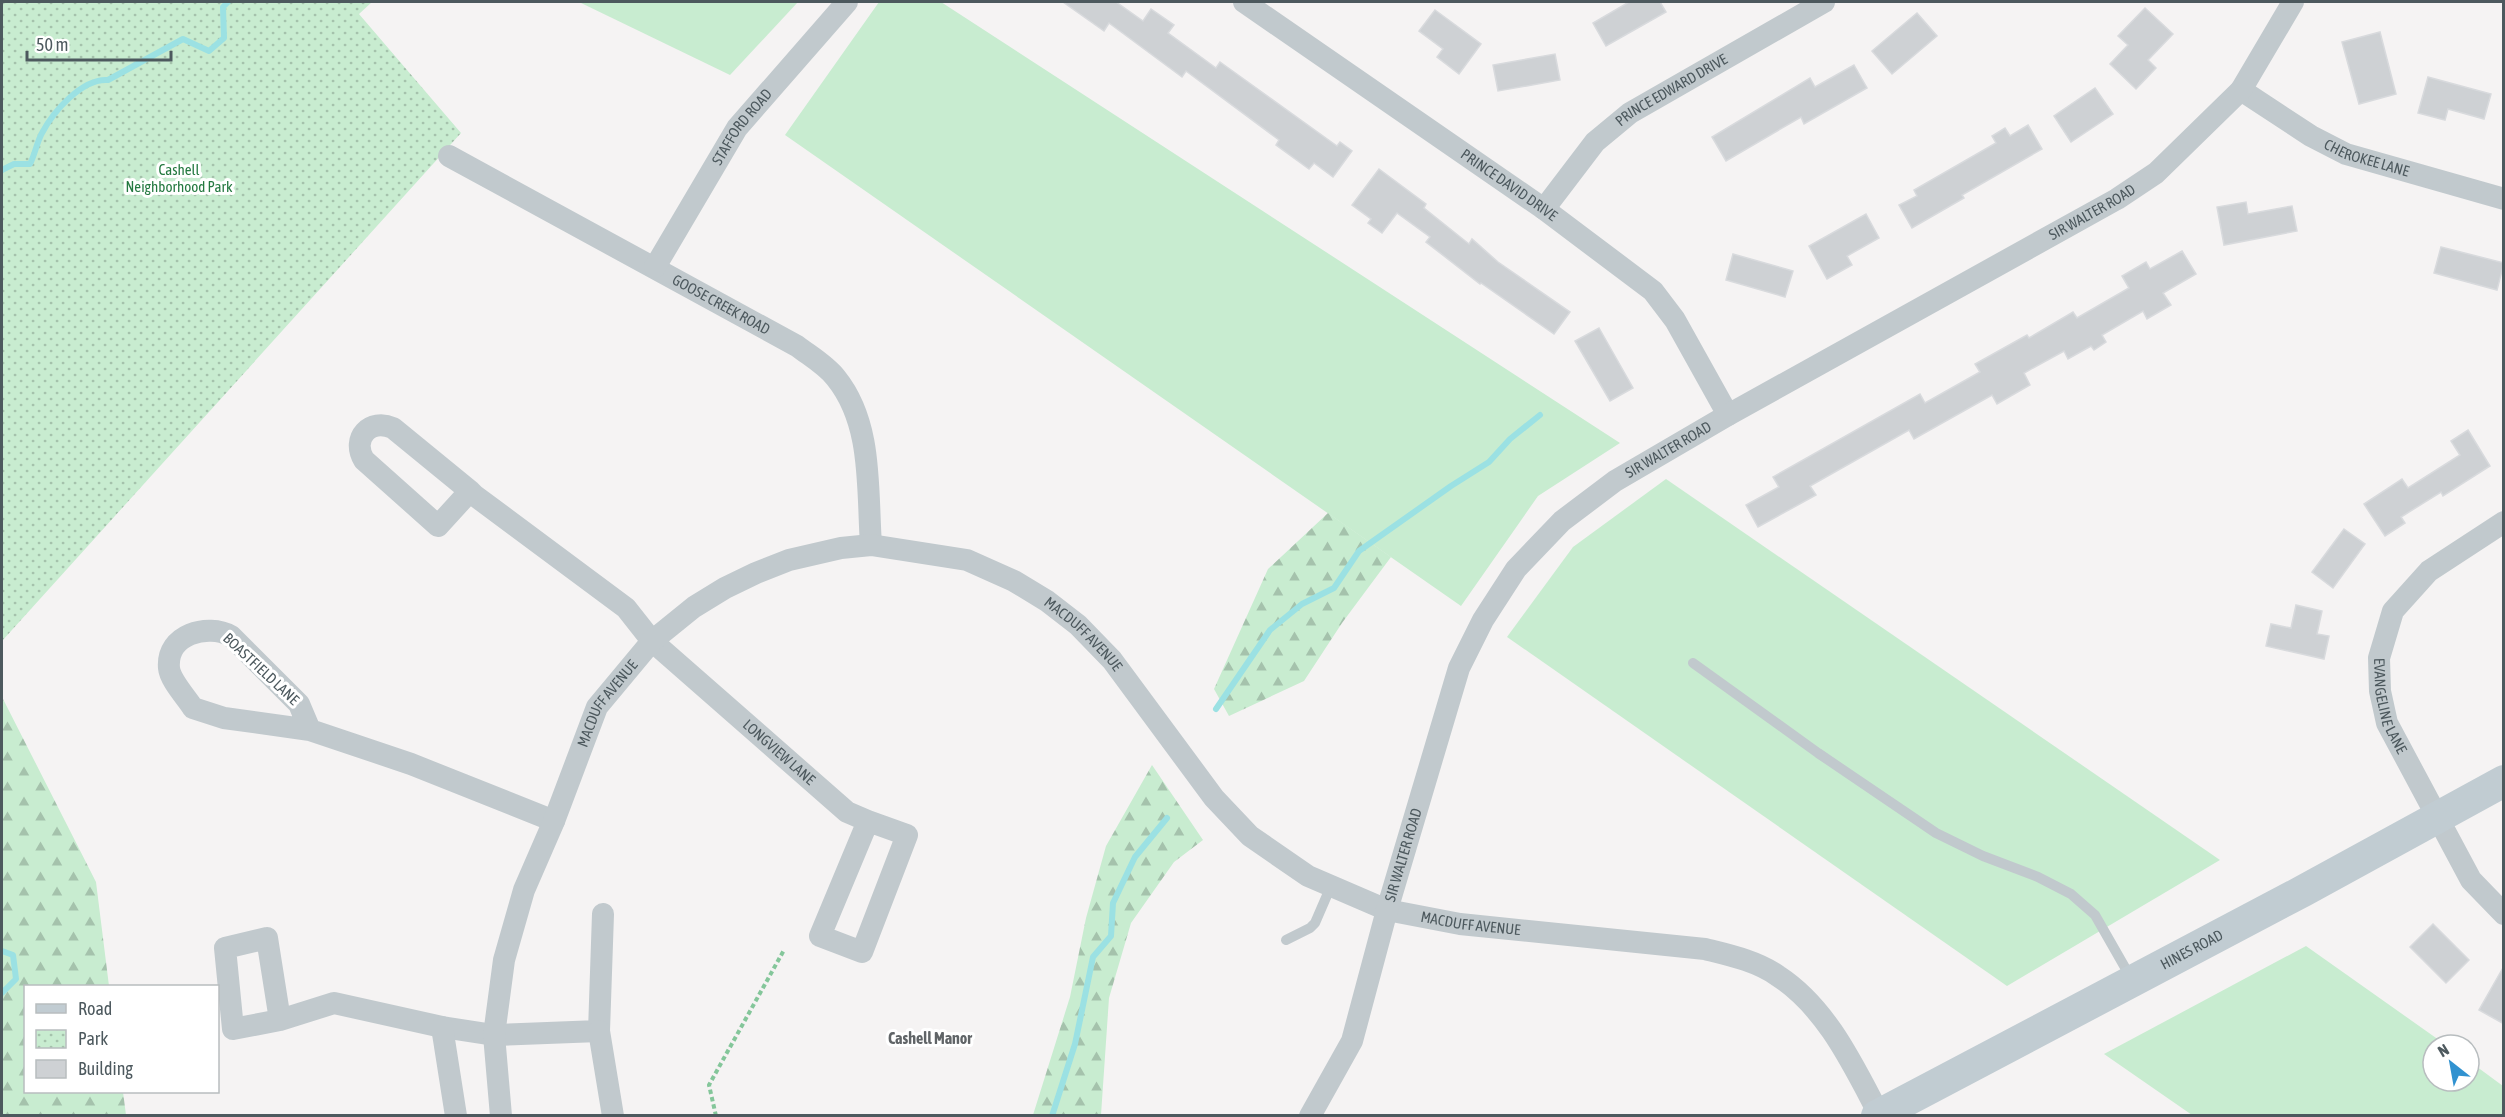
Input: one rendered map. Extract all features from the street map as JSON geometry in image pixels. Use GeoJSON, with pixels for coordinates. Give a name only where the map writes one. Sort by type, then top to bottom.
{"type":"FeatureCollection","features":[{"type":"Feature","properties":{"kind":"street","name":"STAFFORD ROAD"},"geometry":{"type":"LineString","coordinates":[[655,267],[737,128],[847,2]]}},
{"type":"Feature","properties":{"kind":"street","name":"PRINCE DAVID DRIVE"},"geometry":{"type":"LineString","coordinates":[[1244,2],[1544,209],[1653,291],[1675,320],[1728,415]]}},
{"type":"Feature","properties":{"kind":"street","name":"PRINCE EDWARD DRIVE"},"geometry":{"type":"LineString","coordinates":[[1544,209],[1595,142],[1630,113],[1824,2]]}},
{"type":"Feature","properties":{"kind":"street","name":"SIR WALTER ROAD"},"geometry":{"type":"LineString","coordinates":[[1310,1116],[1352,1041],[1387,910],[1459,668],[1483,620],[1516,569],[1562,521],[1615,481],[1728,415],[2117,199],[2156,173],[2241,90],[2293,2]]}},
{"type":"Feature","properties":{"kind":"street","name":"CHEROKEE LANE"},"geometry":{"type":"LineString","coordinates":[[2241,90],[2311,136],[2346,154],[2504,199]]}},
{"type":"Feature","properties":{"kind":"street","name":"GOOSE CREEK ROAD"},"geometry":{"type":"LineString","coordinates":[[449,156],[797,346],[835,376],[854,403],[864,435],[871,545]]}},
{"type":"Feature","properties":{"kind":"street","name":"LONGVIEW LANE"},"geometry":{"type":"LineString","coordinates":[[470,491],[438,526],[364,460],[359,450],[361,435],[372,426],[381,424],[393,428],[470,491],[626,608],[652,641],[847,812],[908,835],[862,952],[820,936],[868,821]]}},
{"type":"Feature","properties":{"kind":"street","name":"EVANGELINE LANE"},"geometry":{"type":"LineString","coordinates":[[2504,522],[2429,571],[2393,611],[2379,658],[2380,692],[2387,723],[2471,880],[2504,914]]}},
{"type":"Feature","properties":{"kind":"street","name":"MACDUFF AVENUE"},"geometry":{"type":"LineString","coordinates":[[501,1116],[494,1035],[504,960],[524,890],[554,821],[597,707],[652,641],[694,607],[725,588],[756,573],[814,554],[871,545],[967,560],[1014,581],[1047,601],[1078,625],[1112,660],[1214,798],[1251,836],[1308,876],[1387,910],[1460,924],[1705,950],[1736,957],[1778,975],[1816,1009],[1855,1066],[1878,1115]]}},
{"type":"Feature","properties":{"kind":"street","name":"BOASTFIELD LANE"},"geometry":{"type":"LineString","coordinates":[[310,730],[299,704],[231,636],[221,631],[206,629],[190,633],[175,647],[169,662],[169,670],[193,708],[224,718],[310,730],[411,764],[554,821]]}},
{"type":"Feature","properties":{"kind":"street","name":"HINES ROAD"},"geometry":{"type":"LineString","coordinates":[[1878,1115],[2504,781]]}},
{"type":"Feature","properties":{"kind":"street"},"geometry":{"type":"LineString","coordinates":[[603,914],[599,1031],[613,1116]]}},
{"type":"Feature","properties":{"kind":"street"},"geometry":{"type":"LineString","coordinates":[[280,1020],[334,1003],[442,1027],[494,1035],[599,1031]]}},
{"type":"Feature","properties":{"kind":"street"},"geometry":{"type":"LineString","coordinates":[[442,1027],[456,1116]]}},
{"type":"Feature","properties":{"kind":"lane"},"geometry":{"type":"LineString","coordinates":[[1693,663],[1818,753],[1936,833],[2072,894],[2095,915],[2132,981]]}},
{"type":"Feature","properties":{"kind":"lane"},"geometry":{"type":"LineString","coordinates":[[1286,940],[1315,923],[1330,886]]}},
{"type":"Feature","properties":{"kind":"path"},"geometry":{"type":"LineString","coordinates":[[716,1116],[709,1085],[784,950]]}},
{"type":"Feature","properties":{"kind":"green space","name":"Cashell Neighborhood Park"},"geometry":{"type":"Polygon","coordinates":[[[2,2],[372,2],[359,14],[461,133],[2,641],[2,2]]]}},
{"type":"Feature","properties":{"kind":"green space"},"geometry":{"type":"Polygon","coordinates":[[[579,2],[798,2],[730,75],[579,2]]]}},
{"type":"Feature","properties":{"kind":"green space"},"geometry":{"type":"Polygon","coordinates":[[[879,2],[941,2],[1620,443],[1538,496],[1461,606],[785,135],[879,2]]]}},
{"type":"Feature","properties":{"kind":"green space"},"geometry":{"type":"Polygon","coordinates":[[[1666,479],[2220,860],[2007,986],[1507,637],[1573,547],[1666,479]]]}},
{"type":"Feature","properties":{"kind":"green space"},"geometry":{"type":"Polygon","coordinates":[[[1328,513],[1391,557],[1342,623],[1304,681],[1229,716],[1214,689],[1268,569],[1328,513]]]}},
{"type":"Feature","properties":{"kind":"green space"},"geometry":{"type":"Polygon","coordinates":[[[2,697],[96,882],[109,985],[24,985],[24,1093],[123,1093],[126,1115],[2,1115],[2,697]]]}},
{"type":"Feature","properties":{"kind":"green space"},"geometry":{"type":"Polygon","coordinates":[[[1152,765],[1203,840],[1174,862],[1131,923],[1109,998],[1101,1115],[1033,1115],[1070,997],[1086,918],[1106,846],[1152,765]]]}},
{"type":"Feature","properties":{"kind":"green space"},"geometry":{"type":"Polygon","coordinates":[[[2306,946],[2429,1033],[2421,1033],[2421,1093],[2481,1093],[2481,1070],[2503,1086],[2503,1115],[2192,1115],[2104,1054],[2306,946]]]}},
{"type":"Feature","properties":{"kind":"building"},"geometry":{"type":"Polygon","coordinates":[[[1063,2],[1116,2],[1143,21],[1151,9],[1174,25],[1168,33],[1216,68],[1220,62],[1337,146],[1340,142],[1352,151],[1333,177],[1314,163],[1309,169],[1276,145],[1279,140],[1186,71],[1182,77],[1109,23],[1104,31],[1063,2]]]}},
{"type":"Feature","properties":{"kind":"building"},"geometry":{"type":"Polygon","coordinates":[[[1629,2],[1660,2],[1666,12],[1606,46],[1593,23],[1629,2]]]}},
{"type":"Feature","properties":{"kind":"building"},"geometry":{"type":"Polygon","coordinates":[[[2145,8],[2173,34],[2148,60],[2156,68],[2136,89],[2110,64],[2128,45],[2118,36],[2145,8]]]}},
{"type":"Feature","properties":{"kind":"building"},"geometry":{"type":"Polygon","coordinates":[[[1435,10],[1481,44],[1459,74],[1437,57],[1443,49],[1419,31],[1435,10]]]}},
{"type":"Feature","properties":{"kind":"building"},"geometry":{"type":"Polygon","coordinates":[[[1917,13],[1937,36],[1892,74],[1872,51],[1917,13]]]}},
{"type":"Feature","properties":{"kind":"building"},"geometry":{"type":"Polygon","coordinates":[[[2380,32],[2396,94],[2359,104],[2342,42],[2380,32]]]}},
{"type":"Feature","properties":{"kind":"building"},"geometry":{"type":"Polygon","coordinates":[[[1555,54],[1560,80],[1498,91],[1493,65],[1555,54]]]}},
{"type":"Feature","properties":{"kind":"building"},"geometry":{"type":"Polygon","coordinates":[[[1854,65],[1867,88],[1804,124],[1801,117],[1726,161],[1712,137],[1810,78],[1815,87],[1854,65]]]}},
{"type":"Feature","properties":{"kind":"building"},"geometry":{"type":"Polygon","coordinates":[[[2428,77],[2491,94],[2484,119],[2448,109],[2445,120],[2418,113],[2428,77]]]}},
{"type":"Feature","properties":{"kind":"building"},"geometry":{"type":"Polygon","coordinates":[[[2095,88],[2113,114],[2071,142],[2054,116],[2095,88]]]}},
{"type":"Feature","properties":{"kind":"building"},"geometry":{"type":"Polygon","coordinates":[[[2028,125],[2042,149],[1962,195],[1964,198],[1912,228],[1899,205],[1917,196],[1914,190],[1996,143],[1992,136],[2005,128],[2010,136],[2028,125]]]}},
{"type":"Feature","properties":{"kind":"building"},"geometry":{"type":"Polygon","coordinates":[[[1379,169],[1426,204],[1424,208],[1469,244],[1472,239],[1498,262],[1570,312],[1554,334],[1480,284],[1426,242],[1430,237],[1397,213],[1382,233],[1368,223],[1371,219],[1352,205],[1379,169]]]}},
{"type":"Feature","properties":{"kind":"building"},"geometry":{"type":"Polygon","coordinates":[[[2246,202],[2248,214],[2292,206],[2297,231],[2224,245],[2217,207],[2246,202]]]}},
{"type":"Feature","properties":{"kind":"building"},"geometry":{"type":"Polygon","coordinates":[[[1866,214],[1879,238],[1847,256],[1852,265],[1827,279],[1809,246],[1866,214]]]}},
{"type":"Feature","properties":{"kind":"building"},"geometry":{"type":"Polygon","coordinates":[[[2441,247],[2504,263],[2497,290],[2434,273],[2441,247]]]}},
{"type":"Feature","properties":{"kind":"building"},"geometry":{"type":"Polygon","coordinates":[[[2182,251],[2196,274],[2163,293],[2171,305],[2147,319],[2143,311],[2102,335],[2106,342],[2094,350],[2091,346],[2068,359],[2064,351],[2024,373],[2030,385],[1997,404],[1992,395],[1914,439],[1909,430],[1810,486],[1816,495],[1758,527],[1746,505],[1779,487],[1773,477],[1920,394],[1925,403],[1980,372],[1975,364],[2027,335],[2029,338],[2073,312],[2077,318],[2129,288],[2122,276],[2146,262],[2150,269],[2182,251]]]}},
{"type":"Feature","properties":{"kind":"building"},"geometry":{"type":"Polygon","coordinates":[[[1733,254],[1793,271],[1785,297],[1726,280],[1733,254]]]}},
{"type":"Feature","properties":{"kind":"building"},"geometry":{"type":"Polygon","coordinates":[[[1599,328],[1633,388],[1610,401],[1575,341],[1599,328]]]}},
{"type":"Feature","properties":{"kind":"building"},"geometry":{"type":"Polygon","coordinates":[[[2468,430],[2490,466],[2443,496],[2441,492],[2401,517],[2405,523],[2385,536],[2364,504],[2402,479],[2408,488],[2460,455],[2451,441],[2468,430]]]}},
{"type":"Feature","properties":{"kind":"building"},"geometry":{"type":"Polygon","coordinates":[[[2344,529],[2365,544],[2333,588],[2312,572],[2344,529]]]}},
{"type":"Feature","properties":{"kind":"building"},"geometry":{"type":"Polygon","coordinates":[[[2296,605],[2322,611],[2317,634],[2329,636],[2324,659],[2266,646],[2271,624],[2291,628],[2296,605]]]}},
{"type":"Feature","properties":{"kind":"building"},"geometry":{"type":"Polygon","coordinates":[[[2433,924],[2469,960],[2446,983],[2410,947],[2433,924]]]}},
{"type":"Feature","properties":{"kind":"building"},"geometry":{"type":"Polygon","coordinates":[[[2504,966],[2504,1024],[2479,1010],[2504,966]]]}},
{"type":"Feature","properties":{"kind":"waterway"},"geometry":{"type":"LineString","coordinates":[[2,170],[14,164],[30,164],[40,137],[53,116],[69,98],[88,84],[108,80],[183,39],[209,51],[224,38],[223,7],[228,2]]}},
{"type":"Feature","properties":{"kind":"waterway"},"geometry":{"type":"LineString","coordinates":[[1216,709],[1270,630],[1302,604],[1334,588],[1359,551],[1489,462],[1510,439],[1540,415]]}},
{"type":"Feature","properties":{"kind":"waterway"},"geometry":{"type":"LineString","coordinates":[[1052,1116],[1075,1044],[1093,957],[1111,936],[1113,903],[1135,857],[1167,818]]}},
{"type":"Feature","properties":{"kind":"waterway"},"geometry":{"type":"LineString","coordinates":[[2,951],[13,955],[16,979],[2,993]]}},
{"type":"Feature","properties":{"kind":"district","name":"Cashell Manor"},"geometry":{"type":"Point","coordinates":[930,1038]}}]}
